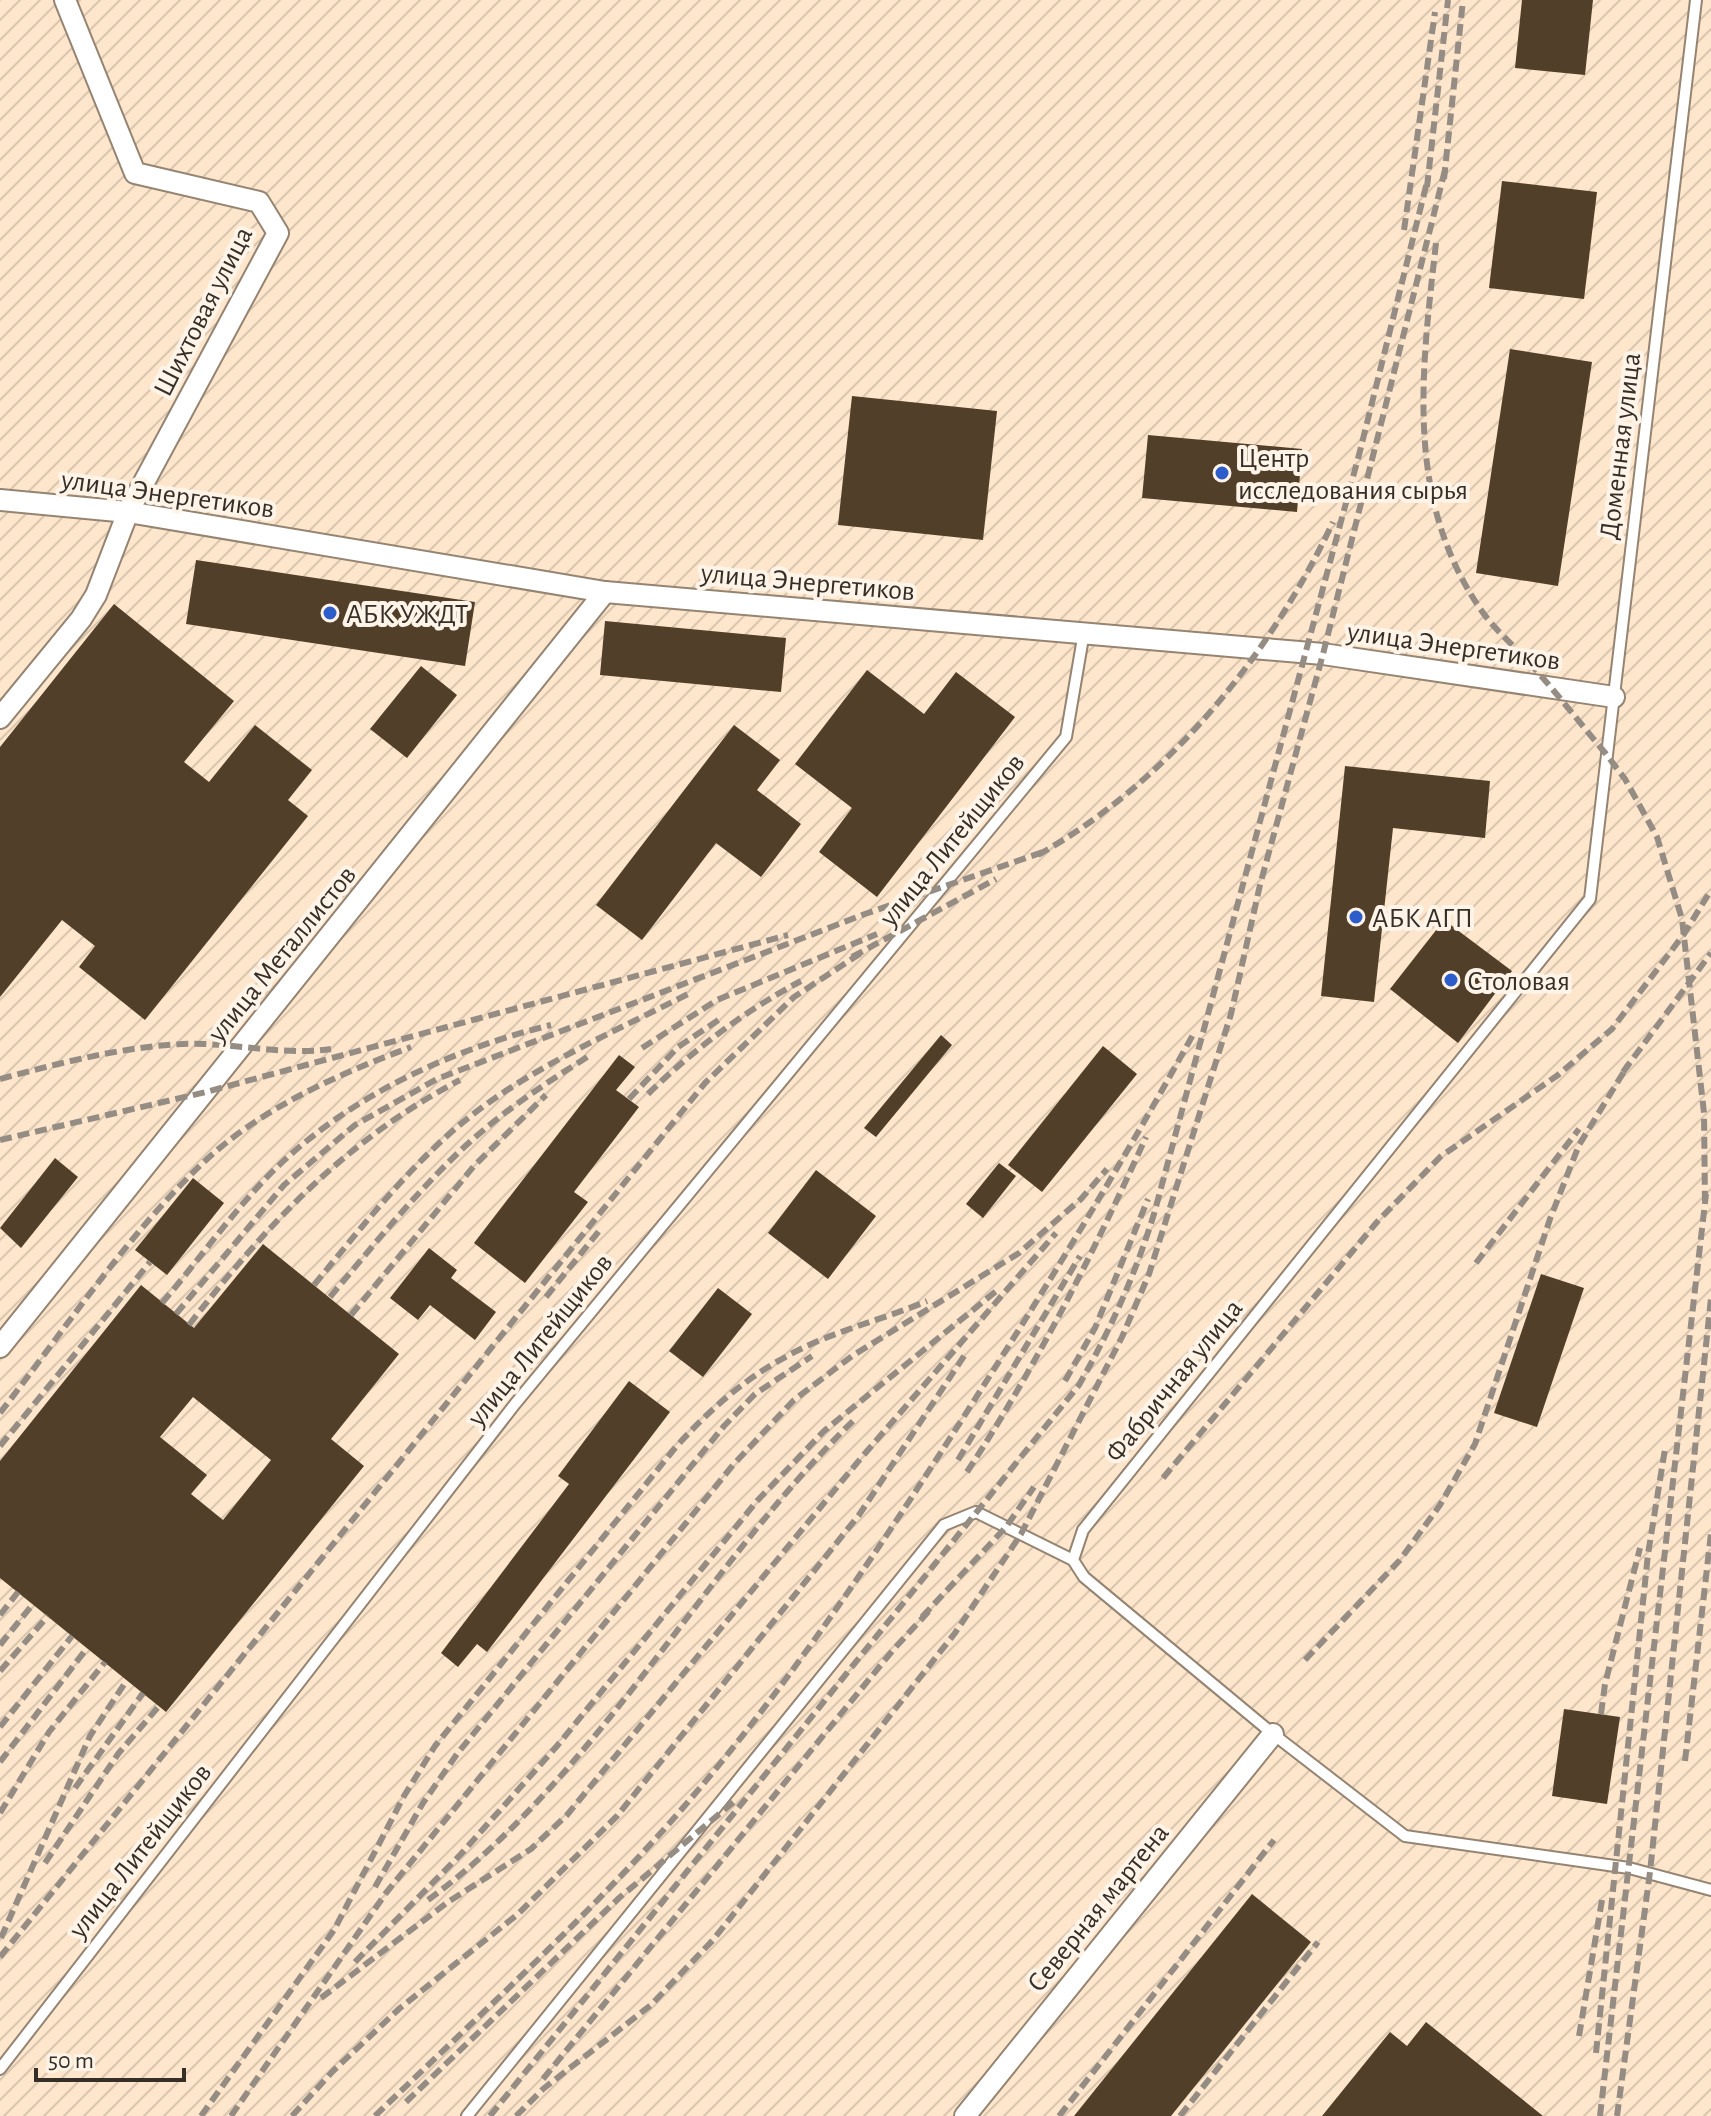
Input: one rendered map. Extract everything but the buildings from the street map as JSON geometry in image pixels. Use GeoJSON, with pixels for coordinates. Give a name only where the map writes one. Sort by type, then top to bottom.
{"type":"FeatureCollection","features":[{"type":"Feature","properties":{"kind":"street","name":"Шихтовая улица"},"geometry":{"type":"LineString","coordinates":[[65,0],[135,173],[259,202],[278,233],[128,512]]}},
{"type":"Feature","properties":{"kind":"street","name":"улица Энергетиков"},"geometry":{"type":"LineString","coordinates":[[0,500],[128,512],[605,592],[1323,654],[1614,697]]}},
{"type":"Feature","properties":{"kind":"street"},"geometry":{"type":"LineString","coordinates":[[0,718],[81,619],[96,595],[128,512]]}},
{"type":"Feature","properties":{"kind":"street","name":"улица Металлистов"},"geometry":{"type":"LineString","coordinates":[[0,1347],[605,592]]}},
{"type":"Feature","properties":{"kind":"street","name":"Северная мартена"},"geometry":{"type":"LineString","coordinates":[[965,2116],[1273,1734]]}},
{"type":"Feature","properties":{"kind":"lane","name":"Доменная улица"},"geometry":{"type":"LineString","coordinates":[[1590,899],[1696,0]]}},
{"type":"Feature","properties":{"kind":"lane","name":"улица Литейщиков"},"geometry":{"type":"LineString","coordinates":[[0,2069],[515,1404],[1066,737],[1084,632]]}},
{"type":"Feature","properties":{"kind":"lane","name":"Фабричная улица"},"geometry":{"type":"LineString","coordinates":[[1073,1560],[1083,1530],[1590,899]]}},
{"type":"Feature","properties":{"kind":"lane"},"geometry":{"type":"LineString","coordinates":[[467,2116],[944,1525],[976,1512],[1073,1560],[1084,1577],[1273,1734],[1405,1836],[1639,1870],[1711,1890]]}},
{"type":"Feature","properties":{"kind":"shaded area"},"geometry":{"type":"Polygon","coordinates":[[[0,0],[1711,0],[1711,2116],[0,2116],[0,0]]]}},
{"type":"Feature","properties":{"kind":"railway"},"geometry":{"type":"LineString","coordinates":[[1427,187],[1448,0]]}},
{"type":"Feature","properties":{"kind":"railway"},"geometry":{"type":"LineString","coordinates":[[1444,179],[1463,0]]}},
{"type":"Feature","properties":{"kind":"railway"},"geometry":{"type":"LineString","coordinates":[[1404,230],[1435,12]]}},
{"type":"Feature","properties":{"kind":"railway"},"geometry":{"type":"LineString","coordinates":[[516,2116],[543,2089],[651,2005],[713,1940],[955,1633],[1021,1534],[1122,1337],[1149,1274],[1231,1014],[1260,885],[1323,654],[1445,170]]}},
{"type":"Feature","properties":{"kind":"railway"},"geometry":{"type":"LineString","coordinates":[[490,2116],[1079,1385],[1102,1343],[1139,1259],[1154,1214],[1360,451],[1428,178]]}},
{"type":"Feature","properties":{"kind":"railway"},"geometry":{"type":"LineString","coordinates":[[1436,243],[1426,337],[1424,430],[1429,476],[1439,521],[1455,565],[1479,607],[1606,754],[1625,779],[1657,837],[1682,919],[1704,1113],[1705,1203]]}},
{"type":"Feature","properties":{"kind":"railway"},"geometry":{"type":"LineString","coordinates":[[1038,855],[1130,791],[1172,753],[1211,711],[1279,620],[1333,522]]}},
{"type":"Feature","properties":{"kind":"railway"},"geometry":{"type":"LineString","coordinates":[[176,1314],[284,1185],[355,1125],[437,1079],[865,914],[1046,851]]}},
{"type":"Feature","properties":{"kind":"railway"},"geometry":{"type":"LineString","coordinates":[[852,957],[996,879]]}},
{"type":"Feature","properties":{"kind":"railway"},"geometry":{"type":"LineString","coordinates":[[1163,1478],[1377,1222],[1440,1157],[1558,1075],[1612,1029],[1684,934],[1711,890]]}},
{"type":"Feature","properties":{"kind":"railway"},"geometry":{"type":"LineString","coordinates":[[642,1048],[717,1000],[877,934]]}},
{"type":"Feature","properties":{"kind":"railway"},"geometry":{"type":"LineString","coordinates":[[0,1140],[206,1092],[788,935]]}},
{"type":"Feature","properties":{"kind":"railway"},"geometry":{"type":"LineString","coordinates":[[0,1957],[705,1083],[794,997],[861,953]]}},
{"type":"Feature","properties":{"kind":"railway"},"geometry":{"type":"LineString","coordinates":[[1623,1072],[1711,953]]}},
{"type":"Feature","properties":{"kind":"railway"},"geometry":{"type":"LineString","coordinates":[[648,1094],[721,1032],[801,981]]}},
{"type":"Feature","properties":{"kind":"railway"},"geometry":{"type":"LineString","coordinates":[[314,1285],[412,1170],[475,1113],[563,1057],[688,994]]}},
{"type":"Feature","properties":{"kind":"railway"},"geometry":{"type":"LineString","coordinates":[[629,1099],[678,1047],[723,1017]]}},
{"type":"Feature","properties":{"kind":"railway"},"geometry":{"type":"LineString","coordinates":[[162,1303],[258,1186],[334,1120],[367,1099],[438,1063],[513,1035],[551,1025]]}},
{"type":"Feature","properties":{"kind":"railway"},"geometry":{"type":"LineString","coordinates":[[375,2116],[590,1908],[699,1789],[777,1691],[886,1537],[985,1383],[1108,1184],[1195,1031]]}},
{"type":"Feature","properties":{"kind":"railway"},"geometry":{"type":"LineString","coordinates":[[0,1079],[137,1048],[201,1044],[294,1051],[331,1049]]}},
{"type":"Feature","properties":{"kind":"railway"},"geometry":{"type":"LineString","coordinates":[[0,1413],[124,1250],[204,1162],[250,1125],[302,1094],[411,1047]]}},
{"type":"Feature","properties":{"kind":"railway"},"geometry":{"type":"LineString","coordinates":[[330,1297],[409,1204],[460,1151],[522,1100],[589,1056]]}},
{"type":"Feature","properties":{"kind":"railway"},"geometry":{"type":"LineString","coordinates":[[1305,1660],[1400,1560],[1440,1505],[1475,1444],[1550,1219],[1579,1145],[1628,1065]]}},
{"type":"Feature","properties":{"kind":"railway"},"geometry":{"type":"LineString","coordinates":[[189,1325],[248,1253],[311,1187],[381,1129],[460,1080]]}},
{"type":"Feature","properties":{"kind":"railway"},"geometry":{"type":"LineString","coordinates":[[351,1315],[474,1166],[546,1095]]}},
{"type":"Feature","properties":{"kind":"railway"},"geometry":{"type":"LineString","coordinates":[[1476,1263],[1579,1129]]}},
{"type":"Feature","properties":{"kind":"railway"},"geometry":{"type":"LineString","coordinates":[[967,1472],[1063,1308],[1146,1137]]}},
{"type":"Feature","properties":{"kind":"railway"},"geometry":{"type":"LineString","coordinates":[[231,2116],[386,1893],[733,1465],[794,1400],[852,1356],[1019,1253],[1081,1199],[1107,1169]]}},
{"type":"Feature","properties":{"kind":"railway"},"geometry":{"type":"LineString","coordinates":[[1600,2116],[1706,1194]]}},
{"type":"Feature","properties":{"kind":"railway"},"geometry":{"type":"LineString","coordinates":[[1065,1381],[1095,1328],[1148,1199]]}},
{"type":"Feature","properties":{"kind":"railway"},"geometry":{"type":"LineString","coordinates":[[546,1297],[599,1231]]}},
{"type":"Feature","properties":{"kind":"railway"},"geometry":{"type":"LineString","coordinates":[[321,1998],[448,1902],[531,1849],[567,1815],[861,1458],[1056,1233]]}},
{"type":"Feature","properties":{"kind":"railway"},"geometry":{"type":"LineString","coordinates":[[958,1460],[1080,1256]]}},
{"type":"Feature","properties":{"kind":"railway"},"geometry":{"type":"LineString","coordinates":[[0,1446],[150,1262]]}},
{"type":"Feature","properties":{"kind":"railway"},"geometry":{"type":"LineString","coordinates":[[355,1962],[461,1854],[557,1746],[757,1501],[824,1431],[1000,1288]]}},
{"type":"Feature","properties":{"kind":"railway"},"geometry":{"type":"LineString","coordinates":[[1617,2116],[1650,1872],[1711,1298]]}},
{"type":"Feature","properties":{"kind":"railway"},"geometry":{"type":"LineString","coordinates":[[201,2116],[334,1930],[404,1796],[435,1746],[675,1448],[728,1396],[773,1364],[823,1339],[927,1301]]}},
{"type":"Feature","properties":{"kind":"railway"},"geometry":{"type":"LineString","coordinates":[[292,2116],[333,2071],[400,2008],[518,1914],[617,1816],[859,1515],[966,1353]]}},
{"type":"Feature","properties":{"kind":"railway"},"geometry":{"type":"LineString","coordinates":[[375,1887],[423,1803],[457,1754],[724,1426],[755,1394],[812,1356]]}},
{"type":"Feature","properties":{"kind":"railway"},"geometry":{"type":"LineString","coordinates":[[428,1900],[489,1850],[545,1794],[598,1733],[748,1539],[800,1477],[854,1420]]}},
{"type":"Feature","properties":{"kind":"railway"},"geometry":{"type":"LineString","coordinates":[[1596,2053],[1648,1554],[1665,1449]]}},
{"type":"Feature","properties":{"kind":"railway"},"geometry":{"type":"LineString","coordinates":[[922,1617],[1006,1527],[1034,1487]]}},
{"type":"Feature","properties":{"kind":"railway"},"geometry":{"type":"LineString","coordinates":[[1685,1761],[1711,1533]]}},
{"type":"Feature","properties":{"kind":"railway"},"geometry":{"type":"LineString","coordinates":[[1601,1714],[1605,1684],[1640,1548]]}},
{"type":"Feature","properties":{"kind":"railway"},"geometry":{"type":"LineString","coordinates":[[0,1615],[18,1592]]}},
{"type":"Feature","properties":{"kind":"railway"},"geometry":{"type":"LineString","coordinates":[[0,1645],[33,1604]]}},
{"type":"Feature","properties":{"kind":"railway"},"geometry":{"type":"LineString","coordinates":[[543,2079],[893,1650],[929,1611]]}},
{"type":"Feature","properties":{"kind":"railway"},"geometry":{"type":"LineString","coordinates":[[0,1671],[48,1616]]}},
{"type":"Feature","properties":{"kind":"railway"},"geometry":{"type":"LineString","coordinates":[[0,1727],[72,1636]]}},
{"type":"Feature","properties":{"kind":"railway"},"geometry":{"type":"LineString","coordinates":[[0,1762],[87,1648]]}},
{"type":"Feature","properties":{"kind":"railway"},"geometry":{"type":"LineString","coordinates":[[0,1813],[49,1732],[105,1662]]}},
{"type":"Feature","properties":{"kind":"railway"},"geometry":{"type":"LineString","coordinates":[[1,1938],[90,1736],[127,1680]]}},
{"type":"Feature","properties":{"kind":"railway"},"geometry":{"type":"LineString","coordinates":[[75,1788],[143,1693]]}},
{"type":"Feature","properties":{"kind":"railway"},"geometry":{"type":"LineString","coordinates":[[45,1863],[118,1754],[159,1706]]}},
{"type":"Feature","properties":{"kind":"railway"},"geometry":{"type":"LineString","coordinates":[[406,2102],[619,1898],[736,1800]]}},
{"type":"Feature","properties":{"kind":"railway"},"geometry":{"type":"LineString","coordinates":[[1059,2116],[1274,1840]]}},
{"type":"Feature","properties":{"kind":"railway"},"geometry":{"type":"LineString","coordinates":[[1579,2036],[1603,1894]]}},
{"type":"Feature","properties":{"kind":"railway"},"geometry":{"type":"LineString","coordinates":[[1180,2116],[1318,1942]]}},
{"type":"Feature","properties":{"kind":"place","name":"Центр исследования сырья"},"geometry":{"type":"Point","coordinates":[1222,473]}},
{"type":"Feature","properties":{"kind":"place","name":"АБК УЖДТ"},"geometry":{"type":"Point","coordinates":[330,613]}},
{"type":"Feature","properties":{"kind":"place","name":"АБК АГП"},"geometry":{"type":"Point","coordinates":[1356,917]}},
{"type":"Feature","properties":{"kind":"place","name":"Столовая"},"geometry":{"type":"Point","coordinates":[1451,980]}}]}
